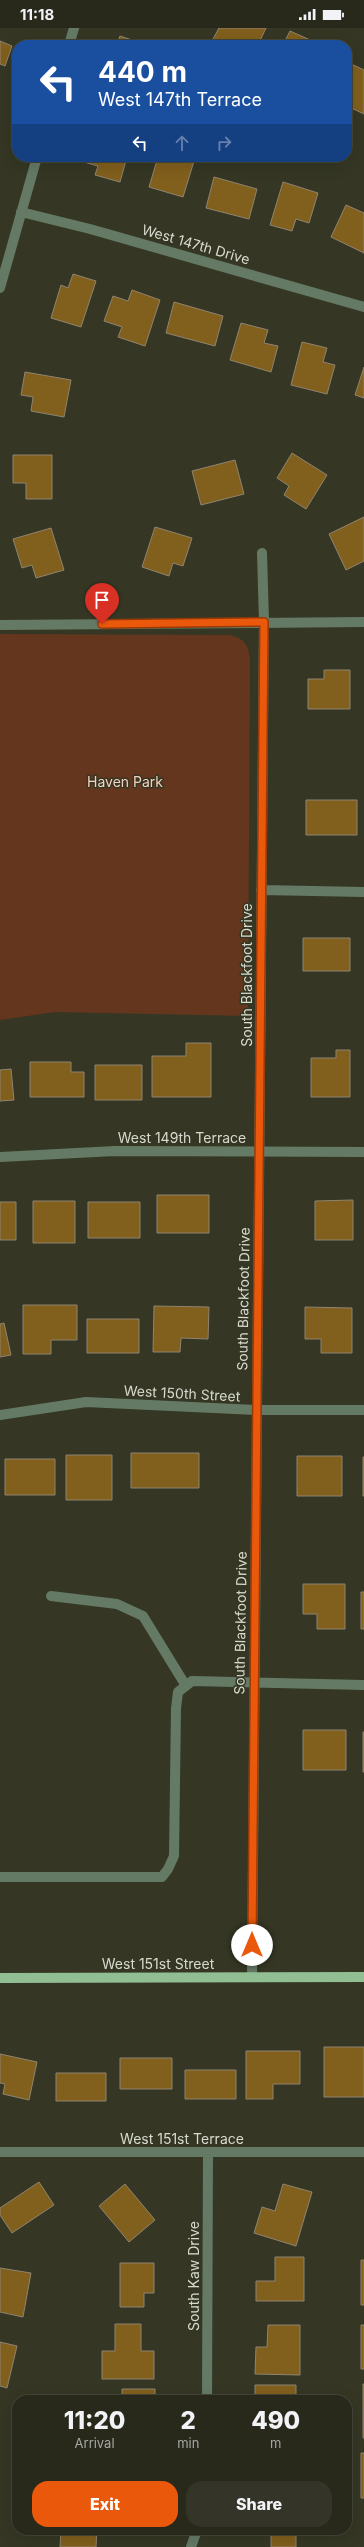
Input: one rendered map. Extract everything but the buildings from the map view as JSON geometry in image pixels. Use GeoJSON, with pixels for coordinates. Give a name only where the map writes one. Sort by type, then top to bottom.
{"type":"FeatureCollection","features":[{"type":"Feature","properties":{"kind":"main road","name":"West 151st Street"},"geometry":{"type":"LineString","coordinates":[[0,1978],[364,1977]]}},
{"type":"Feature","properties":{"kind":"street"},"geometry":{"type":"LineString","coordinates":[[70,40],[74,28]]}},
{"type":"Feature","properties":{"kind":"street"},"geometry":{"type":"LineString","coordinates":[[0,288],[36,162]]}},
{"type":"Feature","properties":{"kind":"street","name":"West 147th Drive"},"geometry":{"type":"LineString","coordinates":[[21,212],[90,229],[364,307]]}},
{"type":"Feature","properties":{"kind":"street","name":"South Blackfoot Drive"},"geometry":{"type":"LineString","coordinates":[[252,1977],[264,622],[262,553]]}},
{"type":"Feature","properties":{"kind":"street"},"geometry":{"type":"LineString","coordinates":[[0,625],[364,622]]}},
{"type":"Feature","properties":{"kind":"street"},"geometry":{"type":"LineString","coordinates":[[261,890],[364,892]]}},
{"type":"Feature","properties":{"kind":"street","name":"West 149th Terrace"},"geometry":{"type":"LineString","coordinates":[[0,1157],[114,1151],[364,1152]]}},
{"type":"Feature","properties":{"kind":"street","name":"West 150th Street"},"geometry":{"type":"LineString","coordinates":[[0,1415],[86,1402],[256,1410],[364,1410]]}},
{"type":"Feature","properties":{"kind":"street"},"geometry":{"type":"LineString","coordinates":[[51,1596],[117,1604],[144,1616],[186,1686]]}},
{"type":"Feature","properties":{"kind":"street"},"geometry":{"type":"LineString","coordinates":[[0,1877],[162,1877],[168,1869],[174,1856],[176,1708],[178,1692],[192,1681],[254,1684],[364,1685]]}},
{"type":"Feature","properties":{"kind":"street","name":"West 151st Terrace"},"geometry":{"type":"LineString","coordinates":[[0,2152],[364,2152]]}},
{"type":"Feature","properties":{"kind":"street","name":"South Kaw Drive"},"geometry":{"type":"LineString","coordinates":[[207,2395],[208,2152]]}},
{"type":"Feature","properties":{"kind":"street"},"geometry":{"type":"LineString","coordinates":[[191,2547],[195,2535]]}},
{"type":"Feature","properties":{"kind":"green space","name":"Haven Park"},"geometry":{"type":"Polygon","coordinates":[[[0,634],[229,635],[242,640],[247,646],[250,660],[248,1016],[55,1012],[0,1020],[0,634]]]}},
{"type":"Feature","properties":{"kind":"route"},"geometry":{"type":"LineString","coordinates":[[102,624],[264,622],[252,1945]]}}]}
